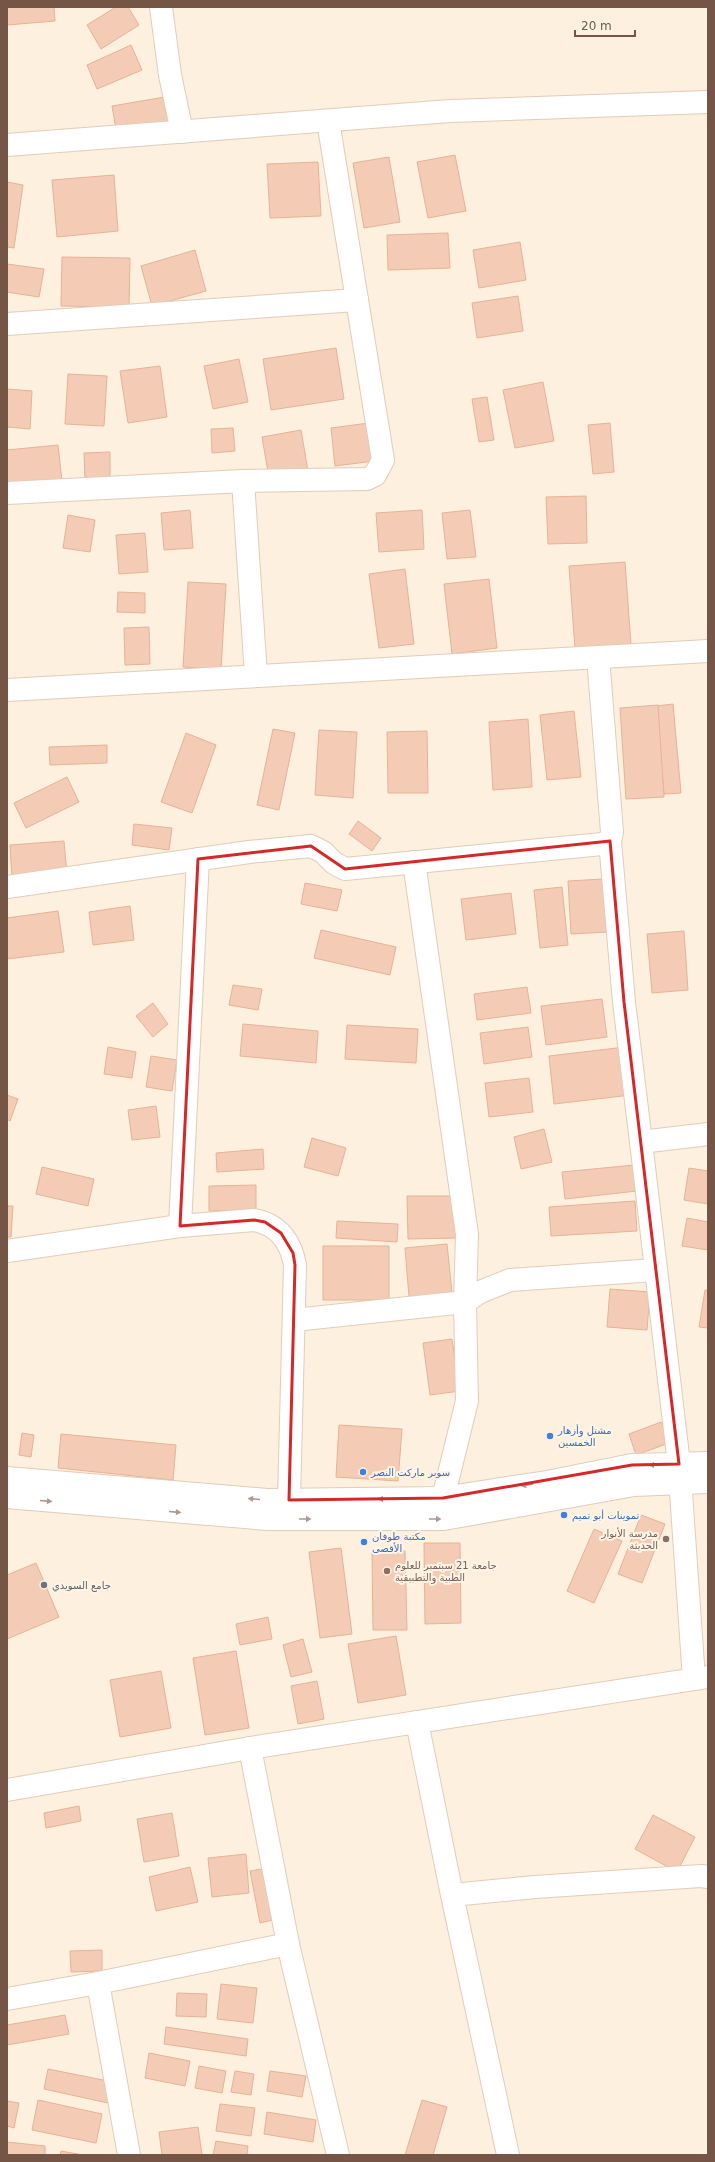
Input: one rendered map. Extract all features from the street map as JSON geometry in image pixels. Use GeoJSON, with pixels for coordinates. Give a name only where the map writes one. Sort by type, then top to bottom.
{"type":"FeatureCollection","features":[{"type":"Feature","properties":{"kind":"street"},"geometry":{"type":"LineString","coordinates":[[161,7],[170,75],[182,132]]}},
{"type":"Feature","properties":{"kind":"street"},"geometry":{"type":"LineString","coordinates":[[7,145],[450,111],[708,102]]}},
{"type":"Feature","properties":{"kind":"street"},"geometry":{"type":"LineString","coordinates":[[7,493],[243,481],[367,479],[375,475],[383,460],[328,121]]}},
{"type":"Feature","properties":{"kind":"street"},"geometry":{"type":"LineString","coordinates":[[7,324],[357,300]]}},
{"type":"Feature","properties":{"kind":"street"},"geometry":{"type":"LineString","coordinates":[[243,481],[256,676]]}},
{"type":"Feature","properties":{"kind":"street"},"geometry":{"type":"LineString","coordinates":[[7,690],[708,650]]}},
{"type":"Feature","properties":{"kind":"street"},"geometry":{"type":"LineString","coordinates":[[7,1790],[250,1748],[701,1678],[679,1474],[624,1002],[610,841],[612,832],[598,657]]}},
{"type":"Feature","properties":{"kind":"street"},"geometry":{"type":"LineString","coordinates":[[7,887],[249,852],[311,846],[323,852],[334,863],[346,869],[602,844],[610,841]]}},
{"type":"Feature","properties":{"kind":"street"},"geometry":{"type":"LineString","coordinates":[[180,1226],[198,860]]}},
{"type":"Feature","properties":{"kind":"street"},"geometry":{"type":"LineString","coordinates":[[414,862],[467,1234],[465,1302],[467,1401],[443,1498]]}},
{"type":"Feature","properties":{"kind":"street"},"geometry":{"type":"LineString","coordinates":[[641,1142],[708,1134]]}},
{"type":"Feature","properties":{"kind":"street"},"geometry":{"type":"LineString","coordinates":[[7,1251],[180,1226],[254,1220],[265,1222],[274,1227],[288,1242],[293,1253],[295,1265],[289,1500]]}},
{"type":"Feature","properties":{"kind":"street"},"geometry":{"type":"LineString","coordinates":[[294,1320],[465,1302],[480,1292],[510,1280],[655,1270]]}},
{"type":"Feature","properties":{"kind":"street"},"geometry":{"type":"LineString","coordinates":[[7,1497],[267,1519],[444,1519],[634,1485],[679,1474],[708,1463]]}},
{"type":"Feature","properties":{"kind":"street"},"geometry":{"type":"LineString","coordinates":[[7,1478],[260,1499],[289,1500],[443,1498],[547,1482],[632,1465],[679,1474],[708,1482]]}},
{"type":"Feature","properties":{"kind":"street"},"geometry":{"type":"LineString","coordinates":[[417,1722],[452,1895],[508,2155]]}},
{"type":"Feature","properties":{"kind":"street"},"geometry":{"type":"LineString","coordinates":[[250,1748],[288,1944],[338,2155]]}},
{"type":"Feature","properties":{"kind":"street"},"geometry":{"type":"LineString","coordinates":[[452,1895],[543,1886],[701,1876],[708,1877]]}},
{"type":"Feature","properties":{"kind":"street"},"geometry":{"type":"LineString","coordinates":[[7,1999],[98,1983],[288,1944]]}},
{"type":"Feature","properties":{"kind":"street"},"geometry":{"type":"LineString","coordinates":[[98,1983],[130,2155]]}},
{"type":"Feature","properties":{"kind":"highlighted area"},"geometry":{"type":"Polygon","coordinates":[[[610,841],[624,1002],[679,1464],[632,1465],[443,1498],[289,1500],[295,1265],[293,1253],[281,1233],[265,1222],[254,1220],[180,1226],[198,859],[311,846],[345,869],[610,841]]]}},
{"type":"Feature","properties":{"kind":"building"},"geometry":{"type":"Polygon","coordinates":[[[7,7],[54,7],[55,21],[7,25],[7,7]]]}},
{"type":"Feature","properties":{"kind":"building"},"geometry":{"type":"Polygon","coordinates":[[[116,7],[128,7],[139,25],[101,49],[87,25],[116,7]]]}},
{"type":"Feature","properties":{"kind":"building"},"geometry":{"type":"Polygon","coordinates":[[[131,45],[142,70],[97,89],[87,65],[131,45]]]}},
{"type":"Feature","properties":{"kind":"building"},"geometry":{"type":"Polygon","coordinates":[[[182,94],[186,123],[117,135],[112,106],[182,94]]]}},
{"type":"Feature","properties":{"kind":"building"},"geometry":{"type":"Polygon","coordinates":[[[455,155],[466,211],[428,218],[417,162],[455,155]]]}},
{"type":"Feature","properties":{"kind":"building"},"geometry":{"type":"Polygon","coordinates":[[[389,157],[400,222],[364,228],[353,163],[389,157]]]}},
{"type":"Feature","properties":{"kind":"building"},"geometry":{"type":"Polygon","coordinates":[[[318,162],[321,216],[270,218],[267,164],[318,162]]]}},
{"type":"Feature","properties":{"kind":"building"},"geometry":{"type":"Polygon","coordinates":[[[114,175],[118,231],[57,237],[52,180],[114,175]]]}},
{"type":"Feature","properties":{"kind":"building"},"geometry":{"type":"Polygon","coordinates":[[[7,182],[23,185],[14,248],[7,247],[7,182]]]}},
{"type":"Feature","properties":{"kind":"building"},"geometry":{"type":"Polygon","coordinates":[[[448,233],[450,268],[388,270],[387,235],[448,233]]]}},
{"type":"Feature","properties":{"kind":"building"},"geometry":{"type":"Polygon","coordinates":[[[520,242],[526,280],[479,288],[473,250],[520,242]]]}},
{"type":"Feature","properties":{"kind":"building"},"geometry":{"type":"Polygon","coordinates":[[[195,250],[206,291],[152,306],[141,266],[195,250]]]}},
{"type":"Feature","properties":{"kind":"building"},"geometry":{"type":"Polygon","coordinates":[[[62,257],[130,258],[129,307],[61,306],[62,257]]]}},
{"type":"Feature","properties":{"kind":"building"},"geometry":{"type":"Polygon","coordinates":[[[7,264],[44,269],[39,297],[7,292],[7,264]]]}},
{"type":"Feature","properties":{"kind":"building"},"geometry":{"type":"Polygon","coordinates":[[[518,296],[523,331],[477,338],[472,303],[518,296]]]}},
{"type":"Feature","properties":{"kind":"building"},"geometry":{"type":"Polygon","coordinates":[[[336,348],[344,399],[271,410],[263,359],[336,348]]]}},
{"type":"Feature","properties":{"kind":"building"},"geometry":{"type":"Polygon","coordinates":[[[239,359],[248,402],[213,409],[204,366],[239,359]]]}},
{"type":"Feature","properties":{"kind":"building"},"geometry":{"type":"Polygon","coordinates":[[[160,366],[167,417],[128,423],[120,371],[160,366]]]}},
{"type":"Feature","properties":{"kind":"building"},"geometry":{"type":"Polygon","coordinates":[[[68,374],[107,376],[104,426],[65,424],[68,374]]]}},
{"type":"Feature","properties":{"kind":"building"},"geometry":{"type":"Polygon","coordinates":[[[543,382],[554,441],[515,448],[503,390],[543,382]]]}},
{"type":"Feature","properties":{"kind":"building"},"geometry":{"type":"Polygon","coordinates":[[[7,389],[32,391],[30,429],[7,427],[7,389]]]}},
{"type":"Feature","properties":{"kind":"building"},"geometry":{"type":"Polygon","coordinates":[[[487,397],[494,440],[479,442],[472,399],[487,397]]]}},
{"type":"Feature","properties":{"kind":"building"},"geometry":{"type":"Polygon","coordinates":[[[369,423],[374,461],[335,466],[331,428],[369,423]]]}},
{"type":"Feature","properties":{"kind":"building"},"geometry":{"type":"Polygon","coordinates":[[[610,423],[614,472],[593,474],[588,425],[610,423]]]}},
{"type":"Feature","properties":{"kind":"building"},"geometry":{"type":"Polygon","coordinates":[[[233,428],[235,451],[212,453],[211,429],[233,428]]]}},
{"type":"Feature","properties":{"kind":"building"},"geometry":{"type":"Polygon","coordinates":[[[301,430],[308,471],[269,478],[262,437],[301,430]]]}},
{"type":"Feature","properties":{"kind":"building"},"geometry":{"type":"Polygon","coordinates":[[[58,445],[62,481],[7,487],[7,450],[58,445]]]}},
{"type":"Feature","properties":{"kind":"building"},"geometry":{"type":"Polygon","coordinates":[[[110,452],[110,480],[85,481],[84,453],[110,452]]]}},
{"type":"Feature","properties":{"kind":"building"},"geometry":{"type":"Polygon","coordinates":[[[586,496],[587,543],[548,544],[546,497],[586,496]]]}},
{"type":"Feature","properties":{"kind":"building"},"geometry":{"type":"Polygon","coordinates":[[[190,510],[193,548],[164,550],[161,513],[190,510]]]}},
{"type":"Feature","properties":{"kind":"building"},"geometry":{"type":"Polygon","coordinates":[[[422,510],[424,549],[379,552],[376,513],[422,510]]]}},
{"type":"Feature","properties":{"kind":"building"},"geometry":{"type":"Polygon","coordinates":[[[470,510],[476,557],[447,559],[442,513],[470,510]]]}},
{"type":"Feature","properties":{"kind":"building"},"geometry":{"type":"Polygon","coordinates":[[[68,515],[95,520],[90,552],[63,548],[68,515]]]}},
{"type":"Feature","properties":{"kind":"building"},"geometry":{"type":"Polygon","coordinates":[[[145,533],[148,572],[119,574],[116,535],[145,533]]]}},
{"type":"Feature","properties":{"kind":"building"},"geometry":{"type":"Polygon","coordinates":[[[625,562],[631,645],[575,649],[569,566],[625,562]]]}},
{"type":"Feature","properties":{"kind":"building"},"geometry":{"type":"Polygon","coordinates":[[[405,569],[414,644],[379,648],[369,574],[405,569]]]}},
{"type":"Feature","properties":{"kind":"building"},"geometry":{"type":"Polygon","coordinates":[[[489,579],[497,648],[452,654],[444,584],[489,579]]]}},
{"type":"Feature","properties":{"kind":"building"},"geometry":{"type":"Polygon","coordinates":[[[188,582],[226,584],[221,669],[183,667],[188,582]]]}},
{"type":"Feature","properties":{"kind":"building"},"geometry":{"type":"Polygon","coordinates":[[[118,592],[145,593],[145,613],[117,612],[118,592]]]}},
{"type":"Feature","properties":{"kind":"building"},"geometry":{"type":"Polygon","coordinates":[[[149,627],[150,664],[125,665],[124,628],[149,627]]]}},
{"type":"Feature","properties":{"kind":"building"},"geometry":{"type":"Polygon","coordinates":[[[673,704],[681,793],[664,794],[656,706],[673,704]]]}},
{"type":"Feature","properties":{"kind":"building"},"geometry":{"type":"Polygon","coordinates":[[[658,705],[664,797],[626,799],[620,708],[658,705]]]}},
{"type":"Feature","properties":{"kind":"building"},"geometry":{"type":"Polygon","coordinates":[[[574,711],[581,777],[547,780],[540,715],[574,711]]]}},
{"type":"Feature","properties":{"kind":"building"},"geometry":{"type":"Polygon","coordinates":[[[528,719],[532,787],[493,790],[489,722],[528,719]]]}},
{"type":"Feature","properties":{"kind":"building"},"geometry":{"type":"Polygon","coordinates":[[[273,729],[295,733],[279,810],[257,805],[273,729]]]}},
{"type":"Feature","properties":{"kind":"building"},"geometry":{"type":"Polygon","coordinates":[[[319,730],[357,732],[353,798],[315,795],[319,730]]]}},
{"type":"Feature","properties":{"kind":"building"},"geometry":{"type":"Polygon","coordinates":[[[427,731],[428,793],[388,793],[387,732],[427,731]]]}},
{"type":"Feature","properties":{"kind":"building"},"geometry":{"type":"Polygon","coordinates":[[[186,733],[216,745],[192,813],[161,802],[186,733]]]}},
{"type":"Feature","properties":{"kind":"building"},"geometry":{"type":"Polygon","coordinates":[[[107,745],[107,763],[50,765],[49,747],[107,745]]]}},
{"type":"Feature","properties":{"kind":"building"},"geometry":{"type":"Polygon","coordinates":[[[67,777],[79,802],[26,828],[14,803],[67,777]]]}},
{"type":"Feature","properties":{"kind":"building"},"geometry":{"type":"Polygon","coordinates":[[[358,821],[381,838],[372,851],[349,834],[358,821]]]}},
{"type":"Feature","properties":{"kind":"building"},"geometry":{"type":"Polygon","coordinates":[[[134,824],[172,828],[169,850],[132,845],[134,824]]]}},
{"type":"Feature","properties":{"kind":"building"},"geometry":{"type":"Polygon","coordinates":[[[64,841],[67,875],[12,879],[10,845],[64,841]]]}},
{"type":"Feature","properties":{"kind":"building"},"geometry":{"type":"Polygon","coordinates":[[[603,879],[607,932],[571,934],[568,881],[603,879]]]}},
{"type":"Feature","properties":{"kind":"building"},"geometry":{"type":"Polygon","coordinates":[[[305,883],[342,890],[337,911],[301,904],[305,883]]]}},
{"type":"Feature","properties":{"kind":"building"},"geometry":{"type":"Polygon","coordinates":[[[562,887],[568,945],[540,948],[534,890],[562,887]]]}},
{"type":"Feature","properties":{"kind":"building"},"geometry":{"type":"Polygon","coordinates":[[[511,893],[516,934],[466,940],[461,899],[511,893]]]}},
{"type":"Feature","properties":{"kind":"building"},"geometry":{"type":"Polygon","coordinates":[[[130,906],[134,940],[93,945],[89,912],[130,906]]]}},
{"type":"Feature","properties":{"kind":"building"},"geometry":{"type":"Polygon","coordinates":[[[58,911],[64,952],[7,959],[7,918],[58,911]]]}},
{"type":"Feature","properties":{"kind":"building"},"geometry":{"type":"Polygon","coordinates":[[[321,930],[396,947],[390,975],[314,958],[321,930]]]}},
{"type":"Feature","properties":{"kind":"building"},"geometry":{"type":"Polygon","coordinates":[[[684,931],[688,990],[652,993],[647,934],[684,931]]]}},
{"type":"Feature","properties":{"kind":"building"},"geometry":{"type":"Polygon","coordinates":[[[233,985],[262,989],[258,1010],[229,1005],[233,985]]]}},
{"type":"Feature","properties":{"kind":"building"},"geometry":{"type":"Polygon","coordinates":[[[527,987],[531,1013],[477,1020],[474,994],[527,987]]]}},
{"type":"Feature","properties":{"kind":"building"},"geometry":{"type":"Polygon","coordinates":[[[602,999],[607,1037],[546,1045],[541,1006],[602,999]]]}},
{"type":"Feature","properties":{"kind":"building"},"geometry":{"type":"Polygon","coordinates":[[[153,1003],[168,1024],[153,1037],[136,1016],[153,1003]]]}},
{"type":"Feature","properties":{"kind":"building"},"geometry":{"type":"Polygon","coordinates":[[[243,1024],[318,1031],[316,1063],[240,1056],[243,1024]]]}},
{"type":"Feature","properties":{"kind":"building"},"geometry":{"type":"Polygon","coordinates":[[[347,1025],[418,1029],[416,1063],[345,1059],[347,1025]]]}},
{"type":"Feature","properties":{"kind":"building"},"geometry":{"type":"Polygon","coordinates":[[[528,1027],[532,1057],[484,1064],[480,1033],[528,1027]]]}},
{"type":"Feature","properties":{"kind":"building"},"geometry":{"type":"Polygon","coordinates":[[[108,1047],[136,1052],[132,1078],[104,1074],[108,1047]]]}},
{"type":"Feature","properties":{"kind":"building"},"geometry":{"type":"Polygon","coordinates":[[[625,1047],[631,1095],[554,1104],[549,1056],[625,1047]]]}},
{"type":"Feature","properties":{"kind":"building"},"geometry":{"type":"Polygon","coordinates":[[[151,1056],[177,1060],[172,1091],[146,1087],[151,1056]]]}},
{"type":"Feature","properties":{"kind":"building"},"geometry":{"type":"Polygon","coordinates":[[[529,1078],[533,1112],[489,1117],[485,1083],[529,1078]]]}},
{"type":"Feature","properties":{"kind":"building"},"geometry":{"type":"Polygon","coordinates":[[[7,1095],[18,1099],[10,1121],[7,1119],[7,1095]]]}},
{"type":"Feature","properties":{"kind":"building"},"geometry":{"type":"Polygon","coordinates":[[[156,1106],[160,1137],[132,1140],[128,1110],[156,1106]]]}},
{"type":"Feature","properties":{"kind":"building"},"geometry":{"type":"Polygon","coordinates":[[[544,1129],[552,1162],[521,1169],[514,1137],[544,1129]]]}},
{"type":"Feature","properties":{"kind":"building"},"geometry":{"type":"Polygon","coordinates":[[[312,1138],[346,1148],[338,1176],[304,1167],[312,1138]]]}},
{"type":"Feature","properties":{"kind":"building"},"geometry":{"type":"Polygon","coordinates":[[[263,1149],[264,1169],[217,1172],[216,1153],[263,1149]]]}},
{"type":"Feature","properties":{"kind":"building"},"geometry":{"type":"Polygon","coordinates":[[[634,1165],[637,1191],[565,1199],[562,1172],[634,1165]]]}},
{"type":"Feature","properties":{"kind":"building"},"geometry":{"type":"Polygon","coordinates":[[[42,1167],[94,1179],[88,1206],[36,1194],[42,1167]]]}},
{"type":"Feature","properties":{"kind":"building"},"geometry":{"type":"Polygon","coordinates":[[[689,1168],[708,1171],[708,1204],[684,1200],[689,1168]]]}},
{"type":"Feature","properties":{"kind":"building"},"geometry":{"type":"Polygon","coordinates":[[[256,1185],[256,1210],[209,1211],[209,1186],[256,1185]]]}},
{"type":"Feature","properties":{"kind":"building"},"geometry":{"type":"Polygon","coordinates":[[[407,1196],[457,1196],[458,1238],[408,1239],[407,1196]]]}},
{"type":"Feature","properties":{"kind":"building"},"geometry":{"type":"Polygon","coordinates":[[[635,1201],[637,1231],[551,1236],[549,1207],[635,1201]]]}},
{"type":"Feature","properties":{"kind":"building"},"geometry":{"type":"Polygon","coordinates":[[[7,1206],[13,1206],[11,1237],[7,1237],[7,1206]]]}},
{"type":"Feature","properties":{"kind":"building"},"geometry":{"type":"Polygon","coordinates":[[[687,1218],[708,1222],[708,1250],[682,1246],[687,1218]]]}},
{"type":"Feature","properties":{"kind":"building"},"geometry":{"type":"Polygon","coordinates":[[[337,1221],[398,1224],[397,1242],[336,1238],[337,1221]]]}},
{"type":"Feature","properties":{"kind":"building"},"geometry":{"type":"Polygon","coordinates":[[[447,1244],[452,1293],[409,1297],[405,1248],[447,1244]]]}},
{"type":"Feature","properties":{"kind":"building"},"geometry":{"type":"Polygon","coordinates":[[[323,1246],[389,1246],[389,1300],[323,1300],[323,1246]]]}},
{"type":"Feature","properties":{"kind":"building"},"geometry":{"type":"Polygon","coordinates":[[[610,1289],[650,1292],[647,1330],[607,1327],[610,1289]]]}},
{"type":"Feature","properties":{"kind":"building"},"geometry":{"type":"Polygon","coordinates":[[[705,1290],[708,1290],[708,1328],[699,1327],[705,1290]]]}},
{"type":"Feature","properties":{"kind":"building"},"geometry":{"type":"Polygon","coordinates":[[[452,1339],[460,1391],[430,1395],[423,1343],[452,1339]]]}},
{"type":"Feature","properties":{"kind":"building"},"geometry":{"type":"Polygon","coordinates":[[[661,1422],[669,1443],[636,1455],[629,1434],[661,1422]]]}},
{"type":"Feature","properties":{"kind":"building"},"geometry":{"type":"Polygon","coordinates":[[[339,1425],[402,1429],[398,1481],[336,1477],[339,1425]]]}},
{"type":"Feature","properties":{"kind":"building"},"geometry":{"type":"Polygon","coordinates":[[[22,1433],[34,1435],[31,1457],[19,1455],[22,1433]]]}},
{"type":"Feature","properties":{"kind":"building"},"geometry":{"type":"Polygon","coordinates":[[[61,1434],[176,1445],[173,1480],[58,1468],[61,1434]]]}},
{"type":"Feature","properties":{"kind":"building"},"geometry":{"type":"Polygon","coordinates":[[[641,1515],[665,1524],[642,1583],[618,1574],[641,1515]]]}},
{"type":"Feature","properties":{"kind":"building"},"geometry":{"type":"Polygon","coordinates":[[[594,1529],[622,1541],[594,1603],[567,1591],[594,1529]]]}},
{"type":"Feature","properties":{"kind":"building"},"geometry":{"type":"Polygon","coordinates":[[[424,1543],[460,1543],[461,1623],[425,1624],[424,1543]]]}},
{"type":"Feature","properties":{"kind":"building"},"geometry":{"type":"Polygon","coordinates":[[[341,1548],[352,1634],[320,1638],[309,1552],[341,1548]]]}},
{"type":"Feature","properties":{"kind":"building"},"geometry":{"type":"Polygon","coordinates":[[[405,1551],[407,1630],[373,1630],[372,1552],[405,1551]]]}},
{"type":"Feature","properties":{"kind":"building"},"geometry":{"type":"Polygon","coordinates":[[[36,1563],[59,1617],[7,1639],[7,1575],[36,1563]]]}},
{"type":"Feature","properties":{"kind":"building"},"geometry":{"type":"Polygon","coordinates":[[[268,1617],[272,1639],[240,1645],[236,1624],[268,1617]]]}},
{"type":"Feature","properties":{"kind":"building"},"geometry":{"type":"Polygon","coordinates":[[[396,1636],[406,1695],[358,1703],[348,1644],[396,1636]]]}},
{"type":"Feature","properties":{"kind":"building"},"geometry":{"type":"Polygon","coordinates":[[[303,1639],[312,1672],[291,1677],[283,1645],[303,1639]]]}},
{"type":"Feature","properties":{"kind":"building"},"geometry":{"type":"Polygon","coordinates":[[[236,1651],[249,1728],[205,1735],[193,1658],[236,1651]]]}},
{"type":"Feature","properties":{"kind":"building"},"geometry":{"type":"Polygon","coordinates":[[[161,1671],[171,1728],[120,1737],[110,1680],[161,1671]]]}},
{"type":"Feature","properties":{"kind":"building"},"geometry":{"type":"Polygon","coordinates":[[[317,1681],[324,1719],[298,1724],[291,1686],[317,1681]]]}},
{"type":"Feature","properties":{"kind":"building"},"geometry":{"type":"Polygon","coordinates":[[[79,1806],[81,1821],[46,1828],[44,1813],[79,1806]]]}},
{"type":"Feature","properties":{"kind":"building"},"geometry":{"type":"Polygon","coordinates":[[[172,1813],[179,1856],[144,1862],[137,1819],[172,1813]]]}},
{"type":"Feature","properties":{"kind":"building"},"geometry":{"type":"Polygon","coordinates":[[[653,1815],[695,1837],[677,1872],[635,1849],[653,1815]]]}},
{"type":"Feature","properties":{"kind":"building"},"geometry":{"type":"Polygon","coordinates":[[[246,1854],[249,1893],[212,1897],[208,1858],[246,1854]]]}},
{"type":"Feature","properties":{"kind":"building"},"geometry":{"type":"Polygon","coordinates":[[[190,1867],[198,1902],[156,1911],[149,1877],[190,1867]]]}},
{"type":"Feature","properties":{"kind":"building"},"geometry":{"type":"Polygon","coordinates":[[[268,1868],[277,1919],[260,1923],[250,1871],[268,1868]]]}},
{"type":"Feature","properties":{"kind":"building"},"geometry":{"type":"Polygon","coordinates":[[[102,1950],[102,1971],[71,1972],[70,1951],[102,1950]]]}},
{"type":"Feature","properties":{"kind":"building"},"geometry":{"type":"Polygon","coordinates":[[[221,1984],[257,1988],[253,2023],[217,2019],[221,1984]]]}},
{"type":"Feature","properties":{"kind":"building"},"geometry":{"type":"Polygon","coordinates":[[[177,1993],[207,1994],[206,2017],[176,2016],[177,1993]]]}},
{"type":"Feature","properties":{"kind":"building"},"geometry":{"type":"Polygon","coordinates":[[[65,2015],[69,2034],[7,2045],[7,2025],[65,2015]]]}},
{"type":"Feature","properties":{"kind":"building"},"geometry":{"type":"Polygon","coordinates":[[[166,2027],[248,2039],[246,2056],[164,2044],[166,2027]]]}},
{"type":"Feature","properties":{"kind":"building"},"geometry":{"type":"Polygon","coordinates":[[[149,2053],[190,2061],[185,2086],[145,2078],[149,2053]]]}},
{"type":"Feature","properties":{"kind":"building"},"geometry":{"type":"Polygon","coordinates":[[[199,2066],[226,2071],[222,2093],[195,2088],[199,2066]]]}},
{"type":"Feature","properties":{"kind":"building"},"geometry":{"type":"Polygon","coordinates":[[[48,2069],[113,2082],[108,2103],[44,2089],[48,2069]]]}},
{"type":"Feature","properties":{"kind":"building"},"geometry":{"type":"Polygon","coordinates":[[[235,2071],[254,2074],[251,2095],[231,2092],[235,2071]]]}},
{"type":"Feature","properties":{"kind":"building"},"geometry":{"type":"Polygon","coordinates":[[[270,2071],[306,2076],[302,2097],[267,2091],[270,2071]]]}},
{"type":"Feature","properties":{"kind":"building"},"geometry":{"type":"Polygon","coordinates":[[[38,2100],[102,2114],[96,2143],[32,2130],[38,2100]]]}},
{"type":"Feature","properties":{"kind":"building"},"geometry":{"type":"Polygon","coordinates":[[[422,2100],[447,2107],[433,2155],[405,2155],[422,2100]]]}},
{"type":"Feature","properties":{"kind":"building"},"geometry":{"type":"Polygon","coordinates":[[[7,2101],[19,2103],[14,2128],[7,2126],[7,2101]]]}},
{"type":"Feature","properties":{"kind":"building"},"geometry":{"type":"Polygon","coordinates":[[[220,2104],[255,2108],[251,2136],[216,2131],[220,2104]]]}},
{"type":"Feature","properties":{"kind":"building"},"geometry":{"type":"Polygon","coordinates":[[[267,2112],[316,2120],[313,2142],[264,2134],[267,2112]]]}},
{"type":"Feature","properties":{"kind":"building"},"geometry":{"type":"Polygon","coordinates":[[[198,2127],[202,2155],[162,2155],[159,2132],[198,2127]]]}},
{"type":"Feature","properties":{"kind":"building"},"geometry":{"type":"Polygon","coordinates":[[[216,2141],[248,2146],[247,2155],[213,2155],[216,2141]]]}},
{"type":"Feature","properties":{"kind":"building"},"geometry":{"type":"Polygon","coordinates":[[[7,2142],[45,2146],[45,2155],[7,2155],[7,2142]]]}},
{"type":"Feature","properties":{"kind":"building"},"geometry":{"type":"Polygon","coordinates":[[[61,2151],[83,2155],[60,2155],[61,2151]]]}},
{"type":"Feature","properties":{"kind":"place","name":"مشتل وأزهار الخمسين"},"geometry":{"type":"Point","coordinates":[550,1436]}},
{"type":"Feature","properties":{"kind":"place","name":"سوبر ماركت النصر"},"geometry":{"type":"Point","coordinates":[363,1472]}},
{"type":"Feature","properties":{"kind":"place","name":"تموينات أبو تميم"},"geometry":{"type":"Point","coordinates":[564,1515]}},
{"type":"Feature","properties":{"kind":"place","name":"مدرسة الأنوار الحديثة"},"geometry":{"type":"Point","coordinates":[666,1539]}},
{"type":"Feature","properties":{"kind":"place","name":"مكتبة طوفان الأقصى"},"geometry":{"type":"Point","coordinates":[364,1542]}},
{"type":"Feature","properties":{"kind":"place","name":"جامعة 21 سبتمبر للعلوم الطبية والتطبيقية"},"geometry":{"type":"Point","coordinates":[387,1571]}},
{"type":"Feature","properties":{"kind":"place","name":"جامع السويدي"},"geometry":{"type":"Point","coordinates":[44,1585]}}]}
